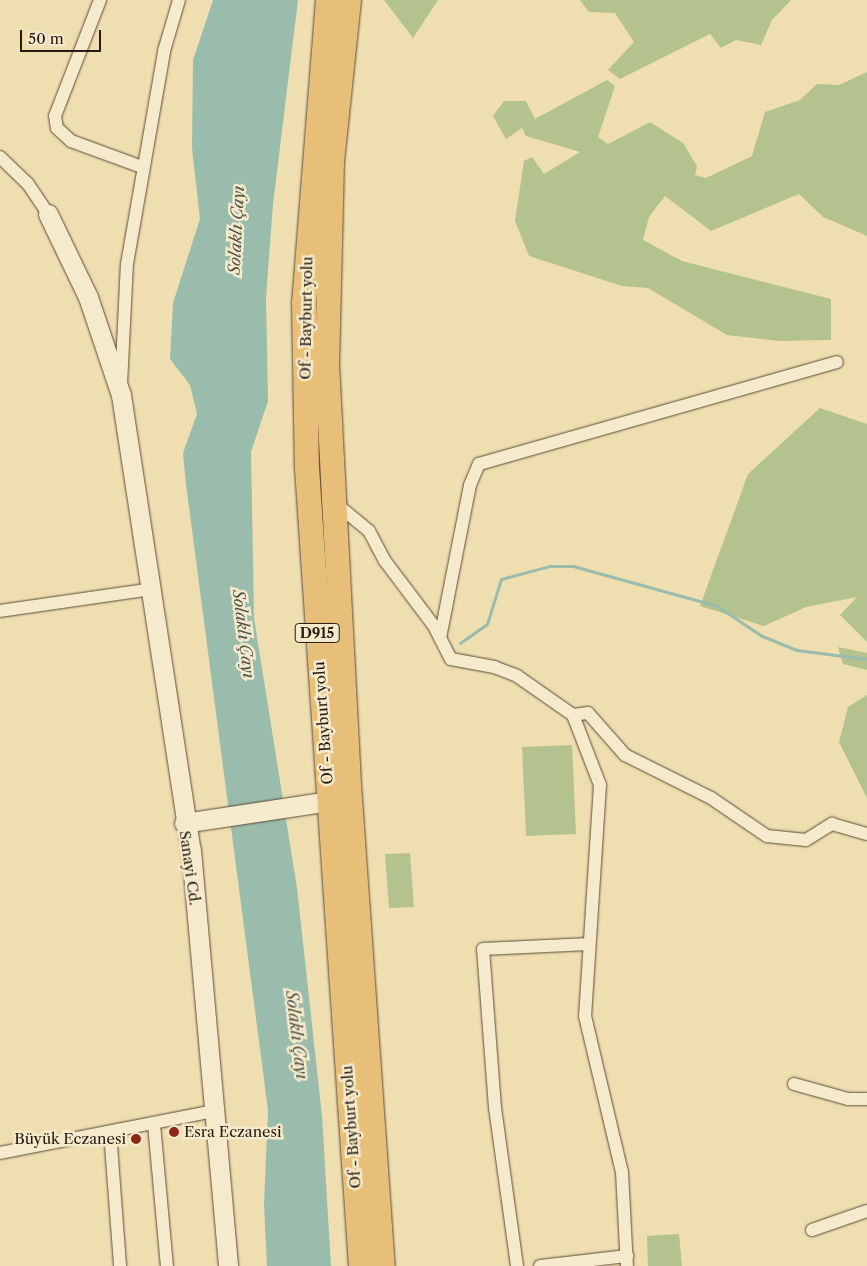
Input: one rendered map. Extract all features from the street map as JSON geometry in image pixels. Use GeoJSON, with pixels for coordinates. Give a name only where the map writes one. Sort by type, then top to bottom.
{"type":"FeatureCollection","features":[{"type":"Feature","properties":{"kind":"highway","name":"Of - Bayburt yolu"},"geometry":{"type":"LineString","coordinates":[[328,0],[304,302],[307,468],[332,800],[361,1266]]}},
{"type":"Feature","properties":{"kind":"highway","name":"Of - Bayburt yolu"},"geometry":{"type":"LineString","coordinates":[[349,0],[332,162],[327,364],[334,502],[332,800],[383,1266]]}},
{"type":"Feature","properties":{"kind":"street"},"geometry":{"type":"LineString","coordinates":[[100,0],[54,116],[57,128],[71,141],[142,167]]}},
{"type":"Feature","properties":{"kind":"street"},"geometry":{"type":"LineString","coordinates":[[121,395],[127,264],[142,167],[164,51],[179,0]]}},
{"type":"Feature","properties":{"kind":"street"},"geometry":{"type":"LineString","coordinates":[[0,157],[28,184],[48,214]]}},
{"type":"Feature","properties":{"kind":"street","name":"Sanayi Cd."},"geometry":{"type":"LineString","coordinates":[[48,214],[88,297],[121,395],[152,589],[184,823],[178,852],[228,1266]]}},
{"type":"Feature","properties":{"kind":"street"},"geometry":{"type":"LineString","coordinates":[[440,638],[470,485],[479,464],[519,449],[564,443],[605,424],[712,401],[837,362]]}},
{"type":"Feature","properties":{"kind":"street"},"geometry":{"type":"LineString","coordinates":[[334,502],[369,532],[440,638],[451,660],[494,667],[517,676],[573,715],[600,785],[585,1016],[622,1172],[627,1261],[540,1266]]}},
{"type":"Feature","properties":{"kind":"street"},"geometry":{"type":"LineString","coordinates":[[0,611],[152,589]]}},
{"type":"Feature","properties":{"kind":"street"},"geometry":{"type":"LineString","coordinates":[[573,715],[588,713],[626,755],[711,798],[767,836],[806,840],[832,824],[867,834]]}},
{"type":"Feature","properties":{"kind":"street"},"geometry":{"type":"LineString","coordinates":[[184,823],[332,800]]}},
{"type":"Feature","properties":{"kind":"street"},"geometry":{"type":"LineString","coordinates":[[517,1266],[495,1108],[483,949],[590,944]]}},
{"type":"Feature","properties":{"kind":"street"},"geometry":{"type":"LineString","coordinates":[[794,1084],[848,1099],[867,1099]]}},
{"type":"Feature","properties":{"kind":"street"},"geometry":{"type":"LineString","coordinates":[[0,1153],[210,1112]]}},
{"type":"Feature","properties":{"kind":"street","name":"Sanayi Cd."},"geometry":{"type":"LineString","coordinates":[[210,1112],[218,1266]]}},
{"type":"Feature","properties":{"kind":"street"},"geometry":{"type":"LineString","coordinates":[[154,1124],[167,1266]]}},
{"type":"Feature","properties":{"kind":"street"},"geometry":{"type":"LineString","coordinates":[[110,1132],[120,1266]]}},
{"type":"Feature","properties":{"kind":"street"},"geometry":{"type":"LineString","coordinates":[[812,1230],[867,1211]]}},
{"type":"Feature","properties":{"kind":"green space"},"geometry":{"type":"Polygon","coordinates":[[[384,0],[438,0],[413,38],[384,0]]]}},
{"type":"Feature","properties":{"kind":"green space"},"geometry":{"type":"Polygon","coordinates":[[[580,0],[791,0],[772,20],[761,45],[736,40],[721,48],[710,34],[620,79],[608,70],[634,42],[615,13],[589,12],[580,0]]]}},
{"type":"Feature","properties":{"kind":"green space"},"geometry":{"type":"Polygon","coordinates":[[[867,72],[867,236],[823,217],[799,194],[711,231],[665,196],[649,217],[643,240],[682,261],[831,299],[831,340],[779,341],[727,335],[648,288],[622,286],[529,256],[515,221],[524,161],[532,157],[544,174],[580,152],[526,136],[522,128],[506,139],[493,116],[504,101],[526,101],[535,119],[607,80],[615,86],[598,137],[608,144],[650,122],[683,143],[697,166],[695,175],[706,178],[752,156],[765,112],[800,100],[817,84],[839,85],[867,72]]]}},
{"type":"Feature","properties":{"kind":"green space"},"geometry":{"type":"Polygon","coordinates":[[[820,408],[867,424],[867,642],[840,615],[857,597],[806,607],[764,626],[700,606],[748,474],[820,408]]]}},
{"type":"Feature","properties":{"kind":"green space"},"geometry":{"type":"Polygon","coordinates":[[[838,647],[867,653],[867,670],[843,664],[838,647]]]}},
{"type":"Feature","properties":{"kind":"green space"},"geometry":{"type":"Polygon","coordinates":[[[867,695],[867,798],[839,742],[848,707],[867,695]]]}},
{"type":"Feature","properties":{"kind":"green space"},"geometry":{"type":"Polygon","coordinates":[[[572,745],[576,834],[526,836],[522,747],[572,745]]]}},
{"type":"Feature","properties":{"kind":"green space"},"geometry":{"type":"Polygon","coordinates":[[[410,853],[414,907],[389,908],[385,854],[410,853]]]}},
{"type":"Feature","properties":{"kind":"green space"},"geometry":{"type":"Polygon","coordinates":[[[679,1234],[682,1266],[648,1266],[647,1236],[679,1234]]]}},
{"type":"Feature","properties":{"kind":"water","name":"Solaklı Çayı"},"geometry":{"type":"Polygon","coordinates":[[[213,0],[298,0],[273,204],[266,298],[268,401],[251,452],[254,618],[297,888],[322,1116],[331,1266],[267,1266],[264,1204],[268,1110],[183,453],[197,414],[190,385],[170,359],[173,303],[200,219],[192,148],[193,60],[213,0]]]}},
{"type":"Feature","properties":{"kind":"waterway"},"geometry":{"type":"LineString","coordinates":[[460,643],[487,624],[501,579],[550,566],[573,566],[717,606],[762,636],[797,650],[867,659]]}},
{"type":"Feature","properties":{"kind":"place","name":"Esra Eczanesi"},"geometry":{"type":"Point","coordinates":[174,1132]}},
{"type":"Feature","properties":{"kind":"place","name":"Büyük Eczanesi"},"geometry":{"type":"Point","coordinates":[136,1139]}}]}
